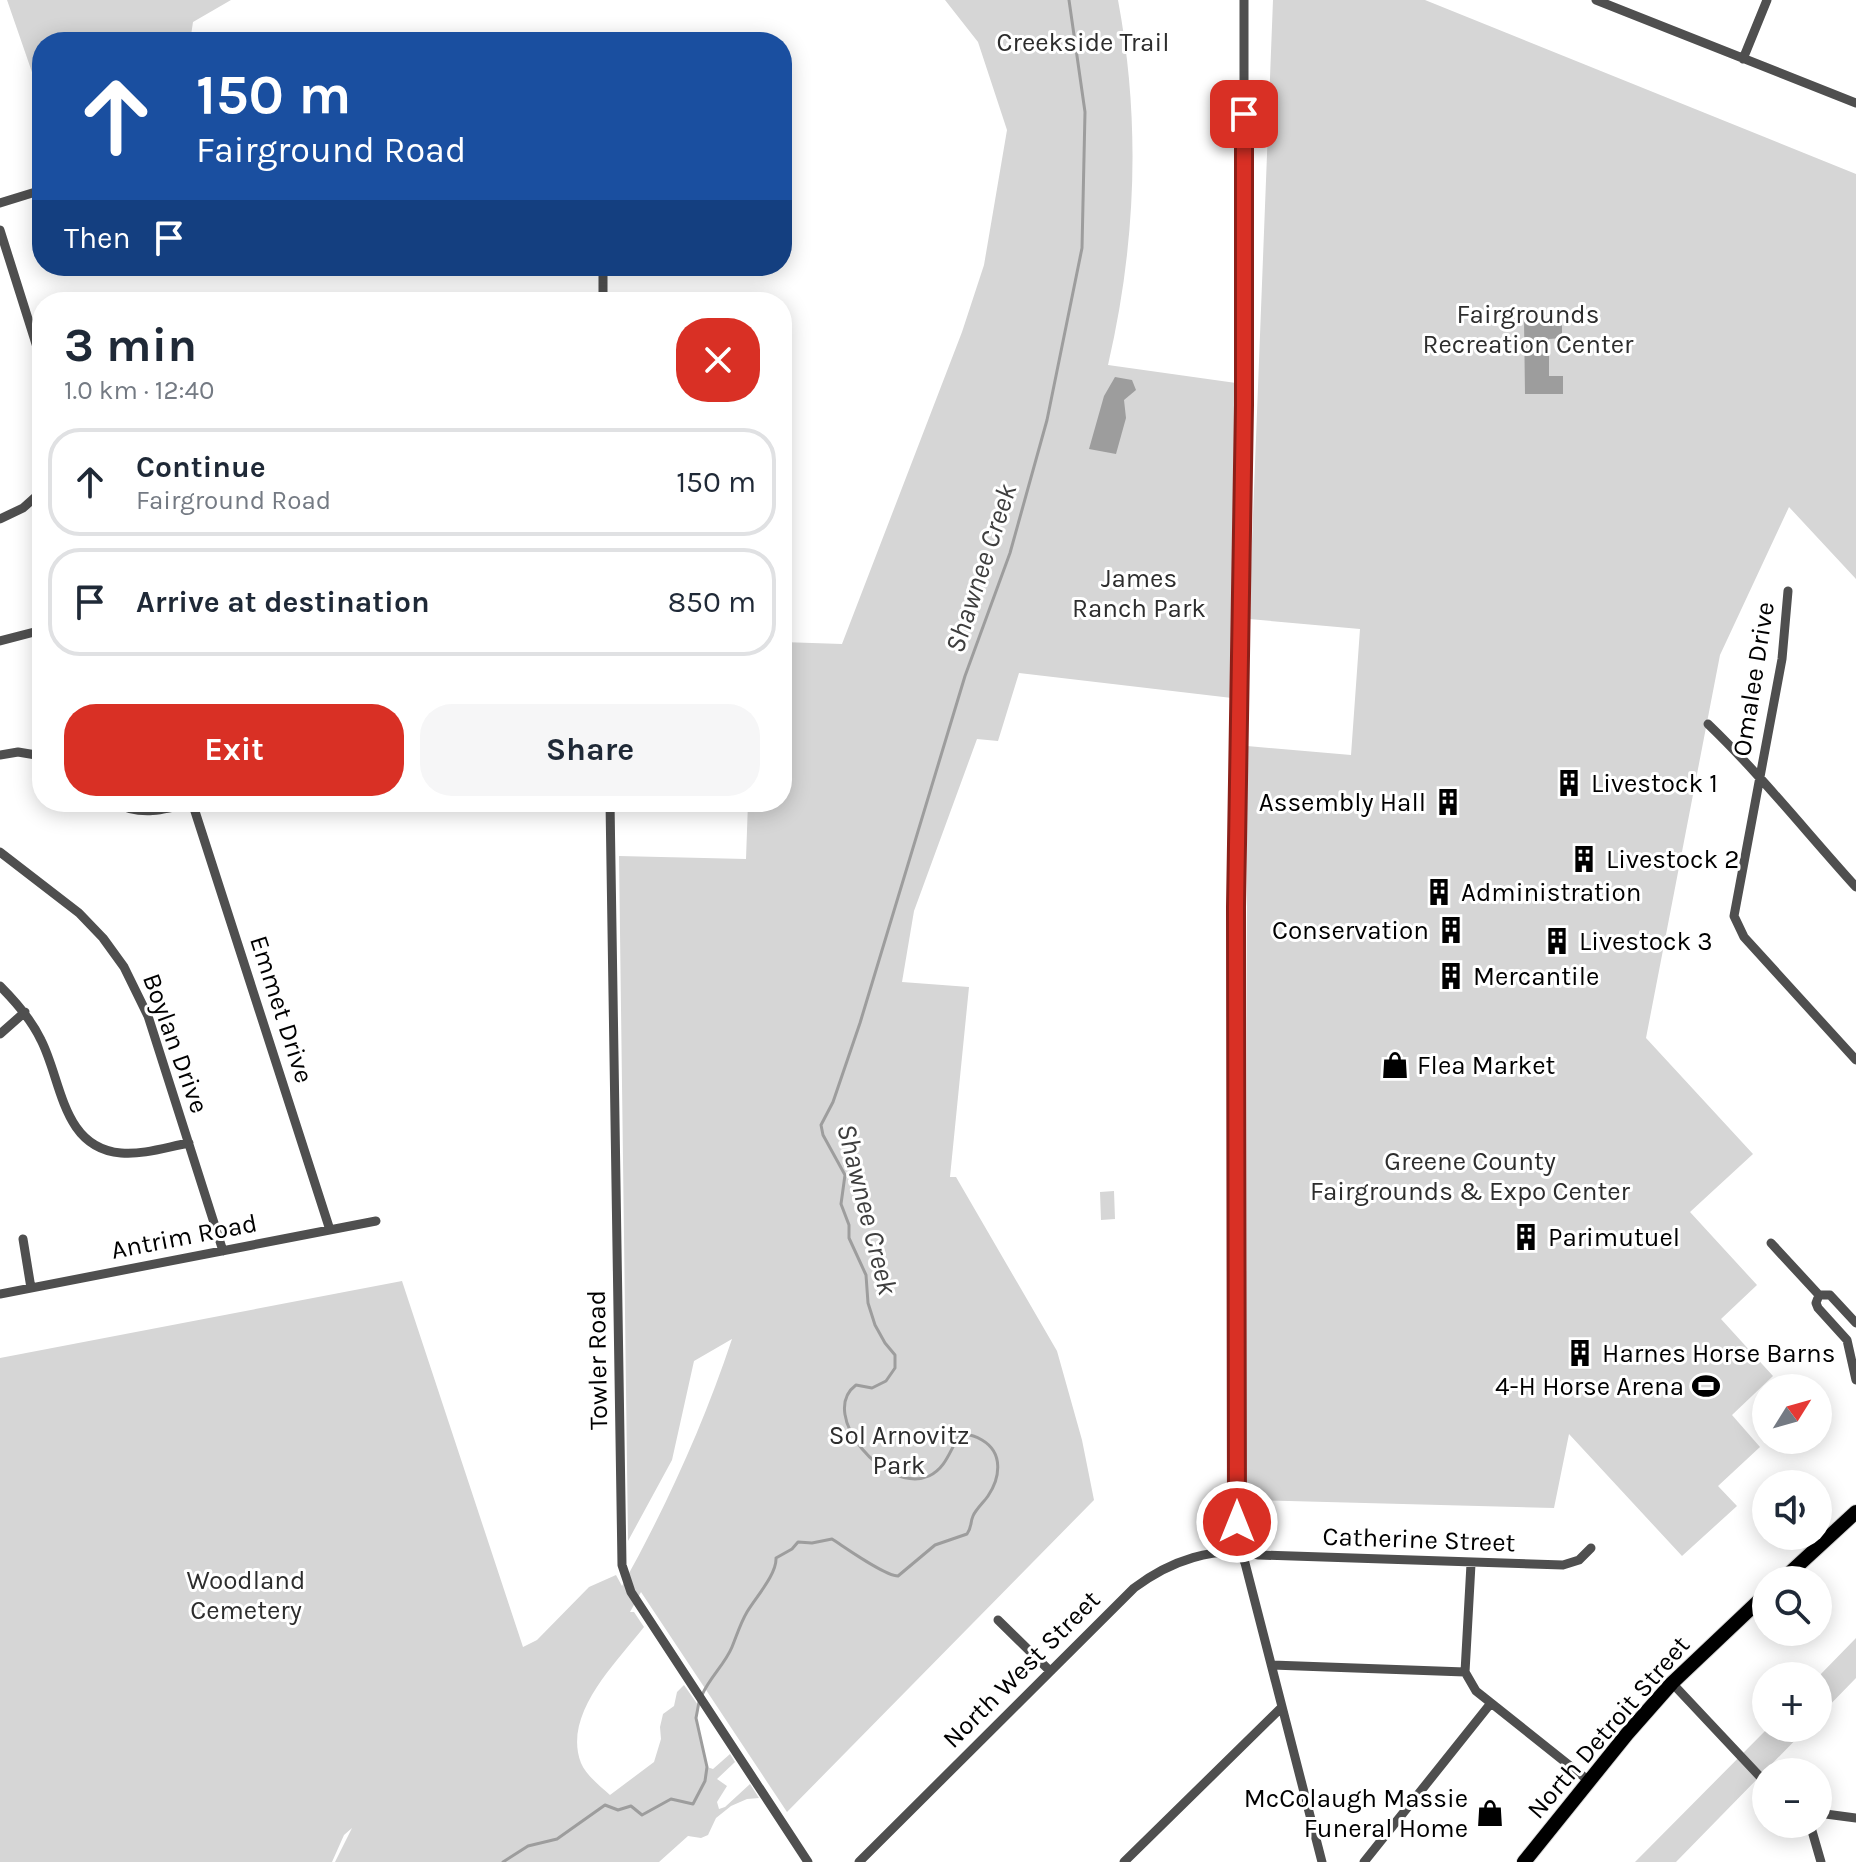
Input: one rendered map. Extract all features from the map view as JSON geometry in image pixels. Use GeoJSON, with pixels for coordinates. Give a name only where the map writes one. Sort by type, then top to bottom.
{"type":"FeatureCollection","features":[{"type":"Feature","properties":{"kind":"highway"},"geometry":{"type":"LineString","coordinates":[[1797,1566],[1856,1512]]}},
{"type":"Feature","properties":{"kind":"highway","name":"North Detroit Street"},"geometry":{"type":"LineString","coordinates":[[1524,1862],[1672,1683],[1752,1607]]}},
{"type":"Feature","properties":{"kind":"street"},"geometry":{"type":"LineString","coordinates":[[1244,0],[1244,405],[1236,907],[1237,1522],[1240,1551],[1322,1862]]}},
{"type":"Feature","properties":{"kind":"street"},"geometry":{"type":"LineString","coordinates":[[1596,0],[1856,103]]}},
{"type":"Feature","properties":{"kind":"street"},"geometry":{"type":"LineString","coordinates":[[1743,59],[1767,0]]}},
{"type":"Feature","properties":{"kind":"street"},"geometry":{"type":"LineString","coordinates":[[0,203],[32,193]]}},
{"type":"Feature","properties":{"kind":"street"},"geometry":{"type":"LineString","coordinates":[[0,230],[5,259],[32,335]]}},
{"type":"Feature","properties":{"kind":"street"},"geometry":{"type":"LineString","coordinates":[[0,519],[32,500]]}},
{"type":"Feature","properties":{"kind":"street","name":"Omalee Drive"},"geometry":{"type":"LineString","coordinates":[[1788,591],[1782,659],[1734,907],[1737,925],[1744,937],[1856,1060]]}},
{"type":"Feature","properties":{"kind":"street"},"geometry":{"type":"LineString","coordinates":[[0,641],[32,633]]}},
{"type":"Feature","properties":{"kind":"street"},"geometry":{"type":"LineString","coordinates":[[1708,724],[1856,887]]}},
{"type":"Feature","properties":{"kind":"street"},"geometry":{"type":"LineString","coordinates":[[0,755],[18,752],[32,754]]}},
{"type":"Feature","properties":{"kind":"street","name":"Emmet Drive"},"geometry":{"type":"LineString","coordinates":[[195,812],[330,1230]]}},
{"type":"Feature","properties":{"kind":"street","name":"Towler Road"},"geometry":{"type":"LineString","coordinates":[[610,812],[620,1554],[631,1592],[808,1862]]}},
{"type":"Feature","properties":{"kind":"street","name":"Boylan Drive"},"geometry":{"type":"LineString","coordinates":[[0,852],[79,913],[103,938],[124,967],[148,1016],[223,1251]]}},
{"type":"Feature","properties":{"kind":"street"},"geometry":{"type":"LineString","coordinates":[[0,986],[25,1012],[42,1041],[69,1117],[87,1140],[105,1150],[125,1153],[189,1143]]}},
{"type":"Feature","properties":{"kind":"street"},"geometry":{"type":"LineString","coordinates":[[0,1034],[25,1012]]}},
{"type":"Feature","properties":{"kind":"street","name":"Antrim Road"},"geometry":{"type":"LineString","coordinates":[[0,1294],[376,1221]]}},
{"type":"Feature","properties":{"kind":"street"},"geometry":{"type":"LineString","coordinates":[[23,1239],[31,1288]]}},
{"type":"Feature","properties":{"kind":"street"},"geometry":{"type":"LineString","coordinates":[[1771,1243],[1819,1295],[1830,1295],[1856,1323]]}},
{"type":"Feature","properties":{"kind":"street"},"geometry":{"type":"LineString","coordinates":[[1819,1295],[1818,1308],[1847,1340],[1856,1380]]}},
{"type":"Feature","properties":{"kind":"street","name":"Catherine Street"},"geometry":{"type":"LineString","coordinates":[[1240,1551],[1259,1555],[1563,1565],[1579,1560],[1591,1548]]}},
{"type":"Feature","properties":{"kind":"street","name":"North West Street"},"geometry":{"type":"LineString","coordinates":[[859,1862],[1134,1588],[1177,1562],[1240,1551]]}},
{"type":"Feature","properties":{"kind":"street"},"geometry":{"type":"LineString","coordinates":[[1471,1564],[1465,1672],[1472,1687],[1589,1781]]}},
{"type":"Feature","properties":{"kind":"street"},"geometry":{"type":"LineString","coordinates":[[998,1620],[1050,1671]]}},
{"type":"Feature","properties":{"kind":"street"},"geometry":{"type":"LineString","coordinates":[[1272,1665],[1465,1672]]}},
{"type":"Feature","properties":{"kind":"street"},"geometry":{"type":"LineString","coordinates":[[1672,1683],[1752,1768]]}},
{"type":"Feature","properties":{"kind":"street"},"geometry":{"type":"LineString","coordinates":[[1364,1862],[1491,1703]]}},
{"type":"Feature","properties":{"kind":"street"},"geometry":{"type":"LineString","coordinates":[[1124,1862],[1282,1707]]}},
{"type":"Feature","properties":{"kind":"street"},"geometry":{"type":"LineString","coordinates":[[1832,1815],[1856,1818]]}},
{"type":"Feature","properties":{"kind":"street"},"geometry":{"type":"LineString","coordinates":[[1814,1838],[1821,1862]]}},
{"type":"Feature","properties":{"kind":"green space"},"geometry":{"type":"Polygon","coordinates":[[[7,0],[231,0],[193,22],[192,32],[32,32],[32,72],[7,0]]]}},
{"type":"Feature","properties":{"kind":"green space"},"geometry":{"type":"Polygon","coordinates":[[[945,0],[1118,0],[1130,92],[1132,183],[1125,274],[1108,365],[1236,383],[1232,698],[1019,673],[998,741],[977,739],[914,911],[902,982],[969,987],[950,1177],[956,1177],[1057,1351],[1082,1440],[1094,1500],[787,1812],[641,1592],[630,1612],[634,1612],[644,1627],[595,1690],[579,1726],[577,1745],[583,1767],[610,1795],[654,1762],[661,1739],[663,1714],[674,1706],[677,1692],[684,1685],[698,1705],[696,1718],[707,1767],[713,1769],[730,1754],[735,1762],[717,1779],[727,1786],[717,1802],[719,1809],[750,1784],[759,1798],[731,1806],[716,1818],[708,1835],[701,1838],[688,1836],[659,1862],[335,1862],[352,1828],[344,1835],[332,1862],[0,1862],[0,1358],[402,1281],[523,1647],[537,1640],[589,1587],[616,1575],[622,1586],[683,1466],[732,1339],[694,1361],[672,1460],[628,1541],[619,856],[746,859],[748,812],[792,812],[792,642],[842,644],[962,332],[984,265],[1007,130],[978,42],[945,0]]]}},
{"type":"Feature","properties":{"kind":"green space"},"geometry":{"type":"Polygon","coordinates":[[[1273,0],[1425,0],[1856,174],[1856,579],[1789,507],[1720,655],[1646,1038],[1753,1154],[1690,1212],[1757,1285],[1721,1319],[1771,1374],[1752,1374],[1752,1396],[1732,1415],[1752,1438],[1752,1454],[1718,1486],[1737,1506],[1682,1556],[1569,1434],[1554,1508],[1247,1500],[1247,746],[1351,755],[1360,629],[1249,619],[1273,0]]]}},
{"type":"Feature","properties":{"kind":"green space"},"geometry":{"type":"Polygon","coordinates":[[[1114,1191],[1115,1219],[1101,1220],[1100,1192],[1114,1191]]]}},
{"type":"Feature","properties":{"kind":"green space"},"geometry":{"type":"Polygon","coordinates":[[[1856,1638],[1856,1678],[1832,1703],[1832,1663],[1856,1638]]]}},
{"type":"Feature","properties":{"kind":"green space"},"geometry":{"type":"Polygon","coordinates":[[[1754,1742],[1793,1742],[1778,1758],[1752,1758],[1752,1784],[1676,1862],[1635,1862],[1754,1742]]]}},
{"type":"Feature","properties":{"kind":"shaded area"},"geometry":{"type":"Polygon","coordinates":[[[1524,320],[1562,320],[1562,338],[1549,339],[1549,376],[1563,376],[1563,394],[1525,394],[1524,320]]]}},
{"type":"Feature","properties":{"kind":"shaded area"},"geometry":{"type":"Polygon","coordinates":[[[1115,377],[1132,380],[1136,390],[1124,400],[1126,418],[1116,454],[1089,449],[1104,396],[1115,377]]]}},
{"type":"Feature","properties":{"kind":"waterway","name":"Shawnee Creek"},"geometry":{"type":"LineString","coordinates":[[702,1695],[729,1653],[747,1612],[770,1578],[776,1558],[798,1542],[832,1539],[875,1567],[898,1576],[935,1545],[967,1534],[973,1516],[988,1496],[997,1474],[994,1452],[974,1436],[959,1436],[935,1473],[912,1479],[894,1474],[877,1463],[851,1432],[845,1414],[846,1398],[856,1385],[872,1388],[886,1381],[895,1368],[895,1355],[875,1325],[868,1303],[866,1275],[849,1238],[849,1225],[841,1204],[845,1175],[823,1135],[821,1125],[833,1102],[860,1023],[965,676],[1010,553],[1047,420],[1082,248],[1085,112],[1069,0]]}},
{"type":"Feature","properties":{"kind":"waterway","name":"Shawnee Creek"},"geometry":{"type":"LineString","coordinates":[[503,1862],[528,1846],[557,1839],[605,1805],[618,1810],[631,1806],[642,1815],[671,1799],[693,1804],[705,1781],[707,1767],[696,1718],[699,1702]]}},
{"type":"Feature","properties":{"kind":"place","name":"Livestock 1"},"geometry":{"type":"Point","coordinates":[1569,783]}},
{"type":"Feature","properties":{"kind":"place","name":"Assembly Hall"},"geometry":{"type":"Point","coordinates":[1448,802]}},
{"type":"Feature","properties":{"kind":"place","name":"Livestock 2"},"geometry":{"type":"Point","coordinates":[1584,859]}},
{"type":"Feature","properties":{"kind":"place","name":"Administration"},"geometry":{"type":"Point","coordinates":[1439,892]}},
{"type":"Feature","properties":{"kind":"place","name":"Conservation"},"geometry":{"type":"Point","coordinates":[1451,930]}},
{"type":"Feature","properties":{"kind":"place","name":"Livestock 3"},"geometry":{"type":"Point","coordinates":[1557,941]}},
{"type":"Feature","properties":{"kind":"place","name":"Mercantile"},"geometry":{"type":"Point","coordinates":[1451,976]}},
{"type":"Feature","properties":{"kind":"place","name":"Flea Market"},"geometry":{"type":"Point","coordinates":[1395,1065]}},
{"type":"Feature","properties":{"kind":"place","name":"Parimutuel"},"geometry":{"type":"Point","coordinates":[1526,1237]}},
{"type":"Feature","properties":{"kind":"place","name":"Harnes Horse Barns"},"geometry":{"type":"Point","coordinates":[1580,1353]}},
{"type":"Feature","properties":{"kind":"place","name":"4-H Horse Arena"},"geometry":{"type":"Point","coordinates":[1706,1386]}},
{"type":"Feature","properties":{"kind":"place","name":"McColaugh Massie Funeral Home"},"geometry":{"type":"Point","coordinates":[1490,1813]}},
{"type":"Feature","properties":{"kind":"route"},"geometry":{"type":"LineString","coordinates":[[1237,1522],[1236,907],[1244,405],[1244,114]]}},
{"type":"Feature","properties":{"kind":"park label","name":"Creekside Trail"},"geometry":{"type":"Point","coordinates":[1083,42]}},
{"type":"Feature","properties":{"kind":"park label","name":"Fairgrounds Recreation Center"},"geometry":{"type":"Point","coordinates":[1528,329]}},
{"type":"Feature","properties":{"kind":"park label","name":"James Ranch Park"},"geometry":{"type":"Point","coordinates":[1139,593]}},
{"type":"Feature","properties":{"kind":"park label","name":"Greene County Fairgrounds & Expo Center"},"geometry":{"type":"Point","coordinates":[1470,1176]}},
{"type":"Feature","properties":{"kind":"park label","name":"Sol Arnovitz Park"},"geometry":{"type":"Point","coordinates":[899,1450]}},
{"type":"Feature","properties":{"kind":"park label","name":"Woodland Cemetery"},"geometry":{"type":"Point","coordinates":[246,1595]}}]}
